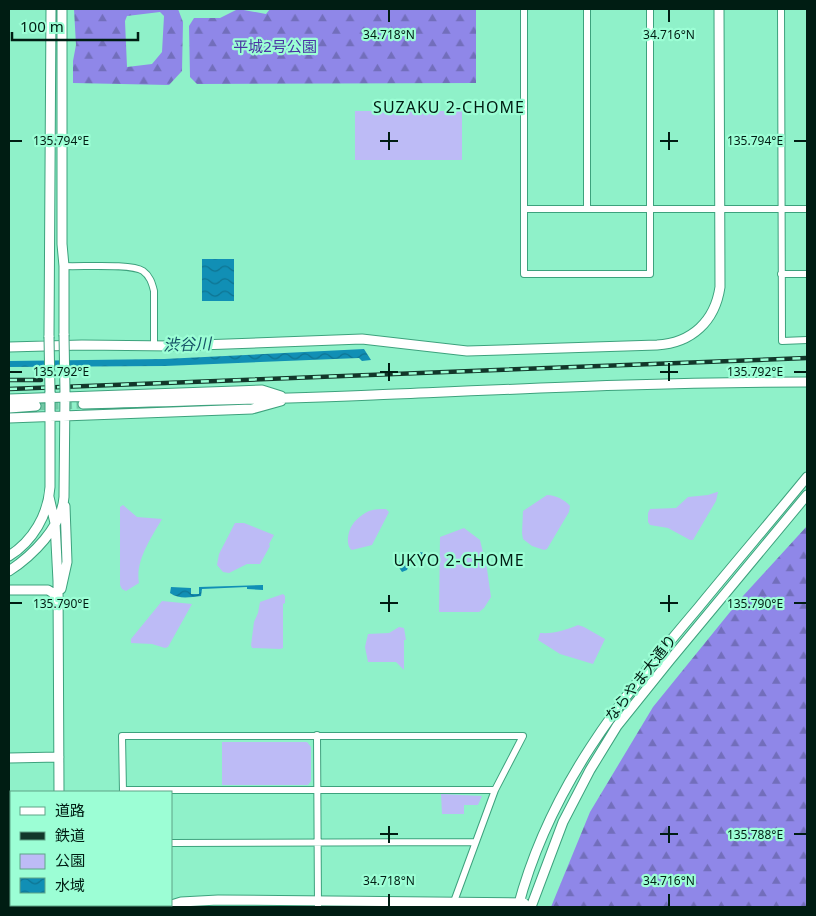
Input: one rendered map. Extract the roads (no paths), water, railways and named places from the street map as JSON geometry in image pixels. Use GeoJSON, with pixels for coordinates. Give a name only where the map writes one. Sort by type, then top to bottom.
{"type":"FeatureCollection","features":[{"type":"Feature","properties":{"kind":"street"},"geometry":{"type":"LineString","coordinates":[[9,556],[25,543],[37,528],[47,507],[49,497],[52,9]]}},
{"type":"Feature","properties":{"kind":"street"},"geometry":{"type":"LineString","coordinates":[[58,602],[67,562],[64,497],[62,9]]}},
{"type":"Feature","properties":{"kind":"street"},"geometry":{"type":"LineString","coordinates":[[524,9],[524,274],[650,274],[650,9]]}},
{"type":"Feature","properties":{"kind":"street"},"geometry":{"type":"LineString","coordinates":[[587,9],[587,208]]}},
{"type":"Feature","properties":{"kind":"street"},"geometry":{"type":"LineString","coordinates":[[9,347],[82,344],[172,346],[367,339],[466,351],[672,343],[697,330],[708,319],[716,305],[720,287],[719,9]]}},
{"type":"Feature","properties":{"kind":"street"},"geometry":{"type":"LineString","coordinates":[[781,9],[782,341],[807,340]]}},
{"type":"Feature","properties":{"kind":"street"},"geometry":{"type":"LineString","coordinates":[[524,209],[807,209]]}},
{"type":"Feature","properties":{"kind":"street"},"geometry":{"type":"LineString","coordinates":[[64,266],[132,267],[144,271],[152,283],[154,291],[154,345]]}},
{"type":"Feature","properties":{"kind":"street"},"geometry":{"type":"LineString","coordinates":[[781,274],[807,274]]}},
{"type":"Feature","properties":{"kind":"street"},"geometry":{"type":"LineString","coordinates":[[83,404],[565,387],[807,382]]}},
{"type":"Feature","properties":{"kind":"street"},"geometry":{"type":"LineString","coordinates":[[9,399],[65,394],[262,390],[290,398]]}},
{"type":"Feature","properties":{"kind":"street"},"geometry":{"type":"LineString","coordinates":[[9,418],[252,409],[290,398]]}},
{"type":"Feature","properties":{"kind":"street"},"geometry":{"type":"LineString","coordinates":[[9,408],[36,406]]}},
{"type":"Feature","properties":{"kind":"street","name":"ならやま大通り"},"geometry":{"type":"LineString","coordinates":[[519,904],[553,811],[607,720],[660,652],[807,477]]}},
{"type":"Feature","properties":{"kind":"street","name":"ならやま大通り"},"geometry":{"type":"LineString","coordinates":[[531,906],[573,801],[617,726],[807,495]]}},
{"type":"Feature","properties":{"kind":"street"},"geometry":{"type":"LineString","coordinates":[[49,497],[56,523],[59,791]]}},
{"type":"Feature","properties":{"kind":"street"},"geometry":{"type":"LineString","coordinates":[[9,571],[32,554],[56,523],[63,508],[64,497]]}},
{"type":"Feature","properties":{"kind":"street"},"geometry":{"type":"LineString","coordinates":[[37,528],[50,522],[56,523],[66,538]]}},
{"type":"Feature","properties":{"kind":"street"},"geometry":{"type":"LineString","coordinates":[[9,590],[48,590],[53,593],[58,602]]}},
{"type":"Feature","properties":{"kind":"street"},"geometry":{"type":"LineString","coordinates":[[453,904],[495,790],[523,736],[122,736],[123,791],[495,790]]}},
{"type":"Feature","properties":{"kind":"street"},"geometry":{"type":"LineString","coordinates":[[317,736],[318,904]]}},
{"type":"Feature","properties":{"kind":"street"},"geometry":{"type":"LineString","coordinates":[[9,758],[58,757]]}},
{"type":"Feature","properties":{"kind":"street"},"geometry":{"type":"LineString","coordinates":[[172,843],[475,842]]}},
{"type":"Feature","properties":{"kind":"street"},"geometry":{"type":"LineString","coordinates":[[172,905],[187,902],[218,900],[318,904],[519,904],[531,906]]}},
{"type":"Feature","properties":{"kind":"water"},"geometry":{"type":"Polygon","coordinates":[[[202,259],[234,259],[234,301],[202,301],[202,259]]]}},
{"type":"Feature","properties":{"kind":"water"},"geometry":{"type":"Polygon","coordinates":[[[364,349],[371,360],[362,361],[359,358],[165,366],[9,367],[9,361],[164,359],[364,349]]]}},
{"type":"Feature","properties":{"kind":"water"},"geometry":{"type":"Polygon","coordinates":[[[419,552],[427,553],[431,557],[419,555],[414,557],[407,570],[402,572],[398,566],[401,558],[419,552]]]}},
{"type":"Feature","properties":{"kind":"water"},"geometry":{"type":"Polygon","coordinates":[[[263,585],[263,590],[247,589],[247,587],[202,589],[201,596],[178,597],[170,593],[171,587],[191,588],[191,594],[199,594],[199,587],[263,585]]]}},
{"type":"Feature","properties":{"kind":"tunnel"},"geometry":{"type":"LineString","coordinates":[[36,406],[83,404]]}},
{"type":"Feature","properties":{"kind":"railway"},"geometry":{"type":"LineString","coordinates":[[9,389],[807,358]]}},
{"type":"Feature","properties":{"kind":"railway"},"geometry":{"type":"LineString","coordinates":[[9,380],[41,380]]}},
{"type":"Feature","properties":{"kind":"district","name":"SUZAKU 2-CHOME"},"geometry":{"type":"Point","coordinates":[449,107]}},
{"type":"Feature","properties":{"kind":"district","name":"UKYO 2-CHOME"},"geometry":{"type":"Point","coordinates":[459,560]}},
{"type":"Feature","properties":{"kind":"park label","name":"平城2号公園"},"geometry":{"type":"Point","coordinates":[275,47]}},
{"type":"Feature","properties":{"kind":"water label","name":"渋谷川"},"geometry":{"type":"Point","coordinates":[187,344]}}]}
